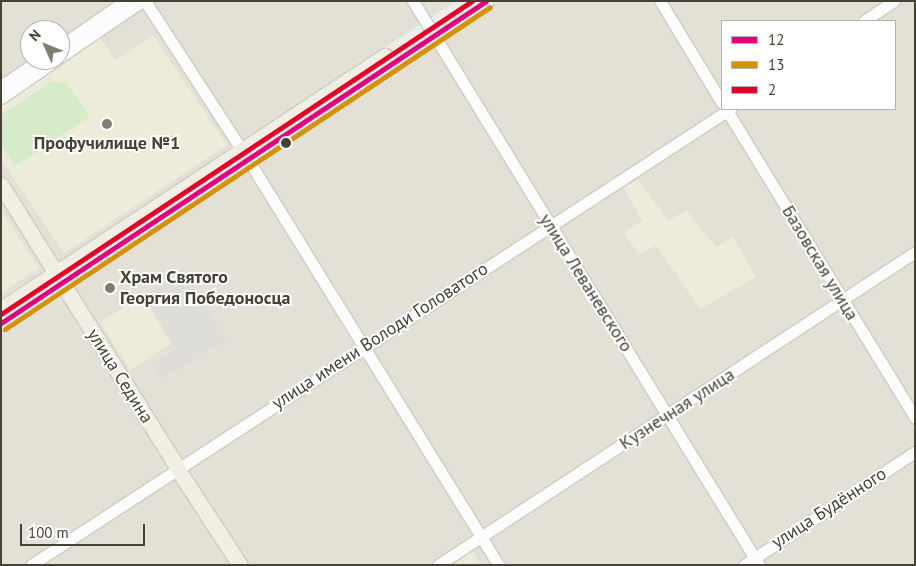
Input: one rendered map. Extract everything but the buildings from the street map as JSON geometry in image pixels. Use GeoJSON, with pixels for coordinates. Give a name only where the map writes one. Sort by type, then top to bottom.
{"type":"FeatureCollection","features":[{"type":"Feature","properties":{"kind":"main road"},"geometry":{"type":"LineString","coordinates":[[1,309],[60,277],[246,156],[432,30],[468,1]]}},
{"type":"Feature","properties":{"kind":"main road"},"geometry":{"type":"LineString","coordinates":[[432,30],[486,1]]}},
{"type":"Feature","properties":{"kind":"main road","name":"улица Седина"},"geometry":{"type":"LineString","coordinates":[[1,185],[240,565]]}},
{"type":"Feature","properties":{"kind":"main road"},"geometry":{"type":"LineString","coordinates":[[1,323],[60,277]]}},
{"type":"Feature","properties":{"kind":"street"},"geometry":{"type":"LineString","coordinates":[[70,39],[125,1]]}},
{"type":"Feature","properties":{"kind":"street"},"geometry":{"type":"LineString","coordinates":[[70,51],[144,1],[246,156],[363,348],[499,565]]}},
{"type":"Feature","properties":{"kind":"street","name":"улица Леваневского"},"geometry":{"type":"LineString","coordinates":[[413,1],[757,561]]}},
{"type":"Feature","properties":{"kind":"street","name":"Базовская улица"},"geometry":{"type":"LineString","coordinates":[[660,1],[721,100]]}},
{"type":"Feature","properties":{"kind":"street"},"geometry":{"type":"LineString","coordinates":[[866,20],[894,1]]}},
{"type":"Feature","properties":{"kind":"street"},"geometry":{"type":"LineString","coordinates":[[1,86],[25,70]]}},
{"type":"Feature","properties":{"kind":"street"},"geometry":{"type":"LineString","coordinates":[[1,98],[42,70]]}},
{"type":"Feature","properties":{"kind":"street","name":"улица имени Володи Головатого"},"geometry":{"type":"LineString","coordinates":[[31,565],[180,472],[363,348],[723,110]]}},
{"type":"Feature","properties":{"kind":"street","name":"Базовская улица"},"geometry":{"type":"LineString","coordinates":[[727,110],[915,418]]}},
{"type":"Feature","properties":{"kind":"street","name":"Кузнечная улица"},"geometry":{"type":"LineString","coordinates":[[438,565],[915,252]]}},
{"type":"Feature","properties":{"kind":"street","name":"улица Будённого"},"geometry":{"type":"LineString","coordinates":[[744,565],[757,561],[915,452]]}},
{"type":"Feature","properties":{"kind":"shaded area"},"geometry":{"type":"Polygon","coordinates":[[[1,1],[456,1],[1,299],[1,1]]]}},
{"type":"Feature","properties":{"kind":"shaded area"},"geometry":{"type":"Polygon","coordinates":[[[500,1],[915,1],[915,565],[1,565],[1,330],[500,1]]]}},
{"type":"Feature","properties":{"kind":"shaded area","name":"Профучилище №1"},"geometry":{"type":"Polygon","coordinates":[[[153,35],[227,145],[64,253],[1,159],[1,104],[52,70],[70,70],[70,58],[100,38],[115,60],[153,35]]]}},
{"type":"Feature","properties":{"kind":"shaded area"},"geometry":{"type":"Polygon","coordinates":[[[638,179],[668,221],[686,210],[716,247],[733,237],[756,277],[700,309],[656,245],[639,255],[624,232],[642,221],[624,188],[638,179]]]}},
{"type":"Feature","properties":{"kind":"shaded area"},"geometry":{"type":"Polygon","coordinates":[[[1,210],[39,268],[1,293],[1,210]]]}},
{"type":"Feature","properties":{"kind":"shaded area"},"geometry":{"type":"Polygon","coordinates":[[[185,271],[227,340],[161,380],[151,365],[176,349],[144,296],[185,271]]]}},
{"type":"Feature","properties":{"kind":"shaded area"},"geometry":{"type":"Polygon","coordinates":[[[143,296],[171,344],[130,370],[100,322],[143,296]]]}},
{"type":"Feature","properties":{"kind":"shaded area"},"geometry":{"type":"Polygon","coordinates":[[[472,551],[481,565],[451,565],[472,551]]]}},
{"type":"Feature","properties":{"kind":"green space"},"geometry":{"type":"Polygon","coordinates":[[[52,81],[66,83],[90,116],[15,166],[1,145],[1,115],[52,81]]]}},
{"type":"Feature","properties":{"kind":"transit line","name":"2"},"geometry":{"type":"LineString","coordinates":[[1,314],[472,1]]}},
{"type":"Feature","properties":{"kind":"transit line","name":"12"},"geometry":{"type":"LineString","coordinates":[[1,323],[486,1]]}},
{"type":"Feature","properties":{"kind":"transit line","name":"13"},"geometry":{"type":"LineString","coordinates":[[5,329],[490,7]]}},
{"type":"Feature","properties":{"kind":"place","name":"Профучилище №1"},"geometry":{"type":"Point","coordinates":[107,124]}},
{"type":"Feature","properties":{"kind":"place","name":"Храм Святого Георгия Победоносца"},"geometry":{"type":"Point","coordinates":[110,288]}}]}
